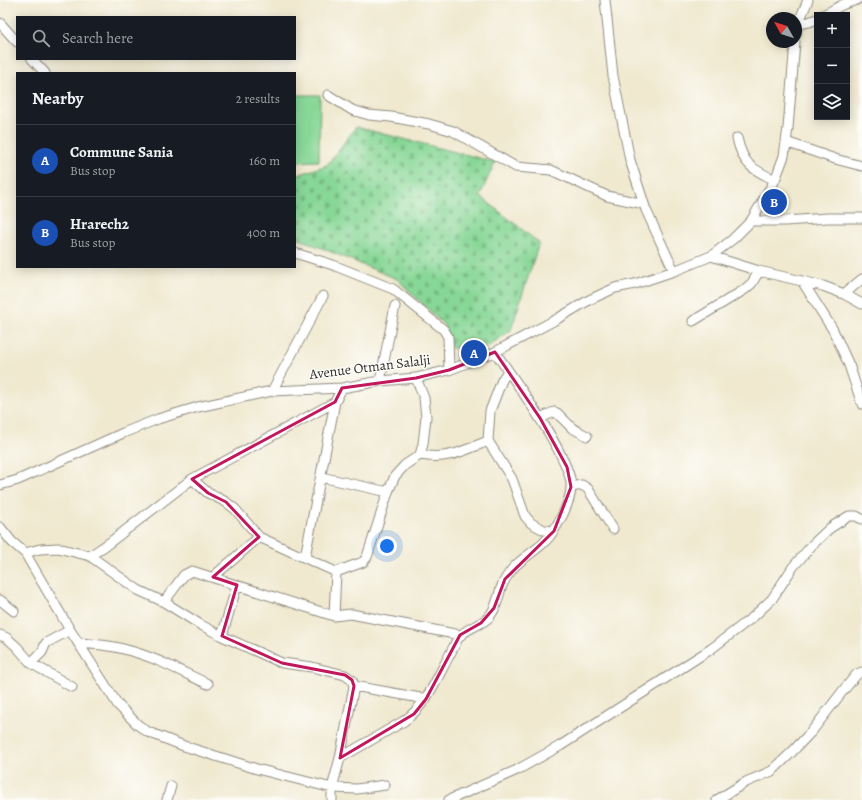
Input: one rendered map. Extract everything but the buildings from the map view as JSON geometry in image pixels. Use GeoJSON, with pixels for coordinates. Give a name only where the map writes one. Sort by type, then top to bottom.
{"type":"FeatureCollection","features":[{"type":"Feature","properties":{"kind":"street"},"geometry":{"type":"LineString","coordinates":[[605,0],[613,76],[630,160],[644,204],[674,271]]}},
{"type":"Feature","properties":{"kind":"street"},"geometry":{"type":"LineString","coordinates":[[802,14],[808,0]]}},
{"type":"Feature","properties":{"kind":"street"},"geometry":{"type":"LineString","coordinates":[[829,12],[844,4],[857,0]]}},
{"type":"Feature","properties":{"kind":"street"},"geometry":{"type":"LineString","coordinates":[[802,23],[814,20]]}},
{"type":"Feature","properties":{"kind":"street"},"geometry":{"type":"LineString","coordinates":[[0,24],[16,41]]}},
{"type":"Feature","properties":{"kind":"street","name":"Avenue Otman Salalji"},"geometry":{"type":"LineString","coordinates":[[0,485],[18,480],[158,419],[198,407],[272,391],[342,388],[380,381],[416,378],[449,370],[495,352],[589,300],[615,288],[635,284],[674,271],[711,256],[733,239],[751,221],[775,180],[784,156],[794,48]]}},
{"type":"Feature","properties":{"kind":"street"},"geometry":{"type":"LineString","coordinates":[[33,60],[44,72]]}},
{"type":"Feature","properties":{"kind":"street"},"geometry":{"type":"LineString","coordinates":[[328,94],[352,110],[369,115],[391,117],[429,124],[453,131],[516,167],[551,170],[607,196],[644,204]]}},
{"type":"Feature","properties":{"kind":"street"},"geometry":{"type":"LineString","coordinates":[[737,138],[741,154],[750,167],[775,180]]}},
{"type":"Feature","properties":{"kind":"street"},"geometry":{"type":"LineString","coordinates":[[786,142],[835,159],[862,166]]}},
{"type":"Feature","properties":{"kind":"street"},"geometry":{"type":"LineString","coordinates":[[751,221],[862,218]]}},
{"type":"Feature","properties":{"kind":"street"},"geometry":{"type":"LineString","coordinates":[[296,253],[333,265],[393,289],[444,330],[448,336],[449,370]]}},
{"type":"Feature","properties":{"kind":"street"},"geometry":{"type":"LineString","coordinates":[[711,256],[759,271],[802,280],[844,294],[862,304]]}},
{"type":"Feature","properties":{"kind":"street"},"geometry":{"type":"LineString","coordinates":[[693,321],[744,290],[752,283],[759,271]]}},
{"type":"Feature","properties":{"kind":"street"},"geometry":{"type":"LineString","coordinates":[[844,294],[862,279]]}},
{"type":"Feature","properties":{"kind":"street"},"geometry":{"type":"LineString","coordinates":[[802,280],[833,330],[849,366],[862,404]]}},
{"type":"Feature","properties":{"kind":"street"},"geometry":{"type":"LineString","coordinates":[[272,391],[323,296]]}},
{"type":"Feature","properties":{"kind":"street"},"geometry":{"type":"LineString","coordinates":[[380,381],[396,306]]}},
{"type":"Feature","properties":{"kind":"street"},"geometry":{"type":"LineString","coordinates":[[340,758],[414,714],[426,699],[460,635],[489,617],[505,579],[515,566],[540,548],[554,531],[567,504],[572,487],[567,467],[540,418],[495,352]]}},
{"type":"Feature","properties":{"kind":"street"},"geometry":{"type":"LineString","coordinates":[[508,371],[502,380],[490,411],[488,441],[512,479],[524,516],[531,523],[544,530],[554,531]]}},
{"type":"Feature","properties":{"kind":"street"},"geometry":{"type":"LineString","coordinates":[[416,378],[424,398],[426,417],[424,438],[420,455]]}},
{"type":"Feature","properties":{"kind":"street"},"geometry":{"type":"LineString","coordinates":[[305,557],[335,402],[342,388]]}},
{"type":"Feature","properties":{"kind":"street"},"geometry":{"type":"LineString","coordinates":[[90,556],[192,479],[335,402]]}},
{"type":"Feature","properties":{"kind":"street"},"geometry":{"type":"LineString","coordinates":[[540,418],[554,412],[557,413],[572,428],[587,436]]}},
{"type":"Feature","properties":{"kind":"street"},"geometry":{"type":"LineString","coordinates":[[192,479],[208,493],[226,502],[259,536],[336,572],[363,562],[367,557],[388,492],[395,476],[405,465],[420,455],[438,457],[452,456],[488,441]]}},
{"type":"Feature","properties":{"kind":"street"},"geometry":{"type":"LineString","coordinates":[[321,477],[388,492]]}},
{"type":"Feature","properties":{"kind":"street"},"geometry":{"type":"LineString","coordinates":[[572,487],[582,485],[588,489],[613,530]]}},
{"type":"Feature","properties":{"kind":"street"},"geometry":{"type":"LineString","coordinates":[[449,800],[517,770],[560,746],[711,649],[753,617],[772,599],[793,567],[812,544],[830,528],[849,516],[856,516],[862,519]]}},
{"type":"Feature","properties":{"kind":"street"},"geometry":{"type":"LineString","coordinates":[[0,527],[12,542],[25,553],[70,630],[118,705],[138,725],[148,732],[184,746],[257,769],[332,788],[357,789],[385,785]]}},
{"type":"Feature","properties":{"kind":"street"},"geometry":{"type":"LineString","coordinates":[[213,577],[259,536]]}},
{"type":"Feature","properties":{"kind":"street"},"geometry":{"type":"LineString","coordinates":[[25,553],[40,549],[58,548],[90,556],[138,590],[164,602],[222,636],[282,663],[312,667],[345,675],[352,680],[354,686],[340,758],[332,788],[332,800]]}},
{"type":"Feature","properties":{"kind":"street"},"geometry":{"type":"LineString","coordinates":[[164,602],[184,575],[192,571],[334,616],[351,614],[460,635]]}},
{"type":"Feature","properties":{"kind":"street"},"geometry":{"type":"LineString","coordinates":[[334,616],[336,572]]}},
{"type":"Feature","properties":{"kind":"street"},"geometry":{"type":"LineString","coordinates":[[222,636],[237,585]]}},
{"type":"Feature","properties":{"kind":"street"},"geometry":{"type":"LineString","coordinates":[[0,600],[14,611]]}},
{"type":"Feature","properties":{"kind":"street"},"geometry":{"type":"LineString","coordinates":[[31,664],[42,652],[46,643],[70,630]]}},
{"type":"Feature","properties":{"kind":"street"},"geometry":{"type":"LineString","coordinates":[[0,635],[7,638],[17,647],[31,664],[72,687]]}},
{"type":"Feature","properties":{"kind":"street"},"geometry":{"type":"LineString","coordinates":[[78,643],[102,644],[128,650],[159,661],[208,684]]}},
{"type":"Feature","properties":{"kind":"street"},"geometry":{"type":"LineString","coordinates":[[717,800],[746,782],[772,771],[812,731],[857,674],[862,672]]}},
{"type":"Feature","properties":{"kind":"street"},"geometry":{"type":"LineString","coordinates":[[354,686],[426,699]]}},
{"type":"Feature","properties":{"kind":"street"},"geometry":{"type":"LineString","coordinates":[[167,800],[171,786]]}},
{"type":"Feature","properties":{"kind":"highlighted area"},"geometry":{"type":"Polygon","coordinates":[[[495,352],[540,418],[567,467],[571,487],[554,531],[505,579],[494,608],[481,623],[460,635],[426,699],[414,714],[340,758],[354,686],[352,680],[345,675],[282,663],[222,636],[237,585],[213,577],[259,537],[226,502],[208,493],[192,479],[335,402],[342,388],[416,378],[449,370],[495,352]]]}},
{"type":"Feature","properties":{"kind":"green space"},"geometry":{"type":"Polygon","coordinates":[[[296,95],[320,95],[319,161],[296,162],[296,95]]]}},
{"type":"Feature","properties":{"kind":"green space"},"geometry":{"type":"Polygon","coordinates":[[[356,127],[495,162],[480,196],[539,243],[511,330],[486,348],[451,348],[444,325],[397,279],[296,237],[296,176],[327,165],[356,127]]]}},
{"type":"Feature","properties":{"kind":"place","name":"Hrarech2"},"geometry":{"type":"Point","coordinates":[774,202]}},
{"type":"Feature","properties":{"kind":"place","name":"Commune Sania"},"geometry":{"type":"Point","coordinates":[474,353]}}]}
